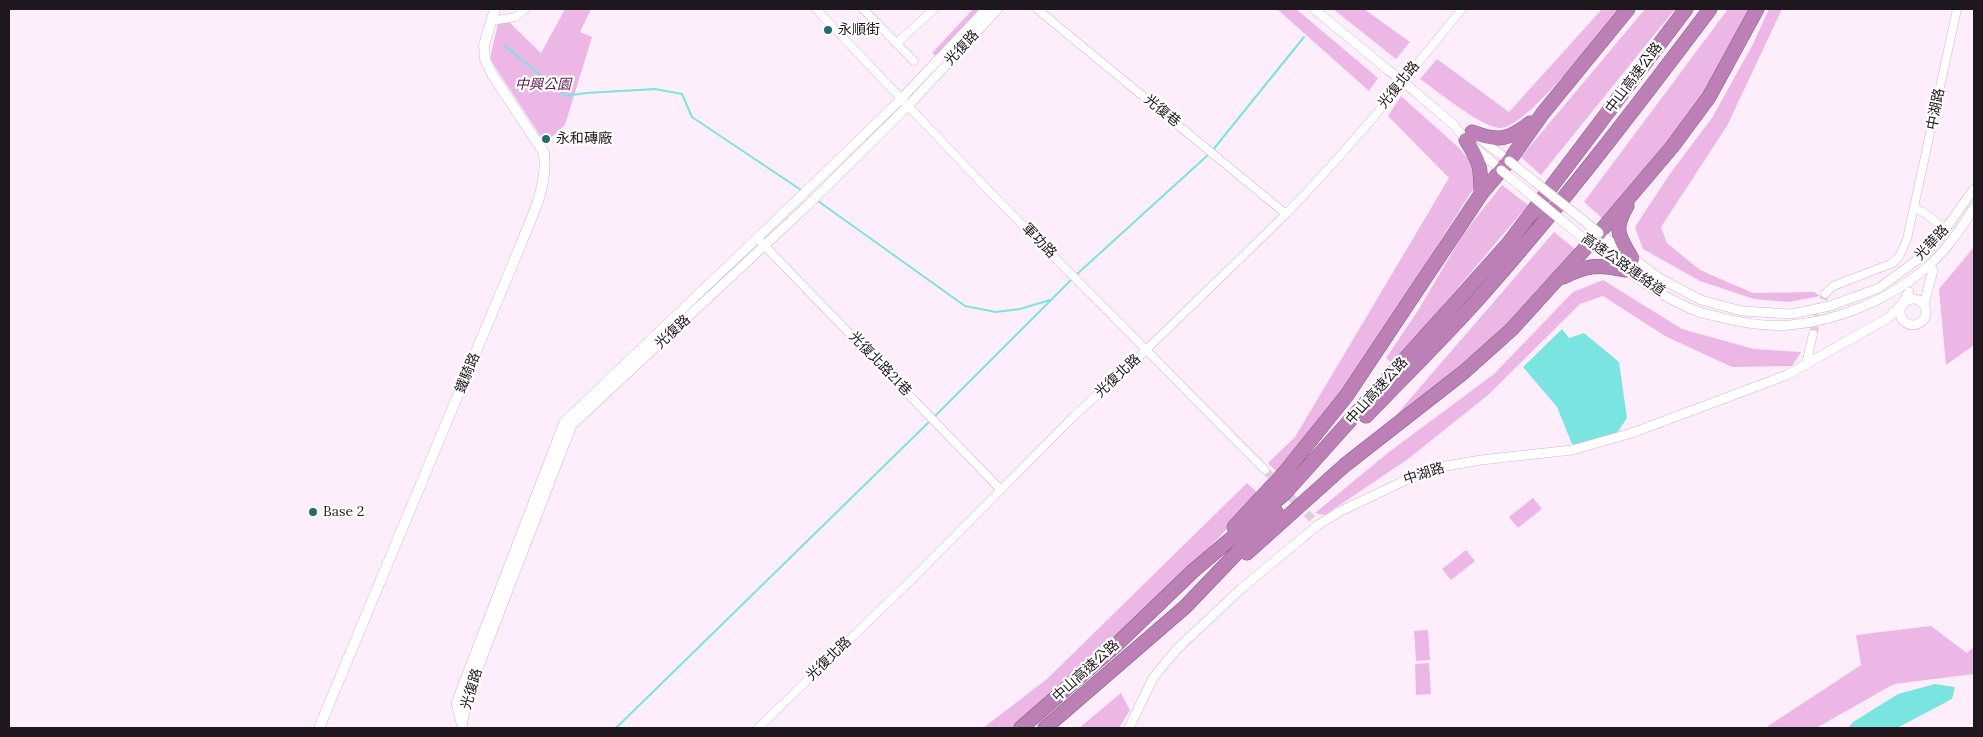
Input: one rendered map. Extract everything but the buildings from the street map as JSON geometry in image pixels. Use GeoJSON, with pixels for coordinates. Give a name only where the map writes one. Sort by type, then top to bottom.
{"type":"FeatureCollection","features":[{"type":"Feature","properties":{"kind":"highway"},"geometry":{"type":"LineString","coordinates":[[1193,571],[1286,471],[1347,395],[1481,194],[1543,113],[1628,9]]}},
{"type":"Feature","properties":{"kind":"highway","name":"中山高速公路"},"geometry":{"type":"LineString","coordinates":[[1021,728],[1114,647],[1193,571],[1284,494],[1508,244],[1686,9]]}},
{"type":"Feature","properties":{"kind":"highway","name":"中山高速公路"},"geometry":{"type":"LineString","coordinates":[[1045,728],[1185,607],[1471,306],[1613,135],[1710,9]]}},
{"type":"Feature","properties":{"kind":"highway"},"geometry":{"type":"LineString","coordinates":[[1185,607],[1345,465],[1464,372],[1512,329],[1672,148],[1709,97],[1757,9]]}},
{"type":"Feature","properties":{"kind":"highway"},"geometry":{"type":"LineString","coordinates":[[1481,194],[1480,164],[1469,136],[1501,138],[1515,134],[1543,113]]}},
{"type":"Feature","properties":{"kind":"highway"},"geometry":{"type":"LineString","coordinates":[[1555,281],[1582,267],[1629,264],[1618,234],[1620,217],[1637,188]]}},
{"type":"Feature","properties":{"kind":"main road","name":"鐵騎路"},"geometry":{"type":"LineString","coordinates":[[319,728],[540,198],[546,165],[544,152],[492,74],[485,59],[484,45],[495,9]]}},
{"type":"Feature","properties":{"kind":"street"},"geometry":{"type":"LineString","coordinates":[[491,21],[516,18],[525,9]]}},
{"type":"Feature","properties":{"kind":"street","name":"軍功路"},"geometry":{"type":"LineString","coordinates":[[816,9],[1066,269],[1265,470]]}},
{"type":"Feature","properties":{"kind":"street"},"geometry":{"type":"LineString","coordinates":[[897,43],[934,9]]}},
{"type":"Feature","properties":{"kind":"street","name":"光復路"},"geometry":{"type":"LineString","coordinates":[[463,727],[456,704],[564,422],[758,239],[902,98],[986,9]]}},
{"type":"Feature","properties":{"kind":"street","name":"光復路"},"geometry":{"type":"LineString","coordinates":[[463,727],[467,697],[572,425],[808,205],[909,105],[998,9]]}},
{"type":"Feature","properties":{"kind":"street","name":"光復巷"},"geometry":{"type":"LineString","coordinates":[[1037,9],[1286,214]]}},
{"type":"Feature","properties":{"kind":"street","name":"高速公路連絡道"},"geometry":{"type":"LineString","coordinates":[[1314,9],[1454,125],[1629,264],[1652,289],[1695,311],[1740,323],[1790,325],[1827,318],[1883,298]]}},
{"type":"Feature","properties":{"kind":"street","name":"光復北路"},"geometry":{"type":"LineString","coordinates":[[758,728],[908,584],[1073,417],[1147,349],[1286,214],[1373,118],[1462,9]]}},
{"type":"Feature","properties":{"kind":"street","name":"中湖路"},"geometry":{"type":"LineString","coordinates":[[1825,294],[1833,286],[1892,263],[1900,255],[1907,240],[1956,9]]}},
{"type":"Feature","properties":{"kind":"street"},"geometry":{"type":"LineString","coordinates":[[869,11],[914,61]]}},
{"type":"Feature","properties":{"kind":"street","name":"高速公路連絡道"},"geometry":{"type":"LineString","coordinates":[[1505,165],[1594,238],[1629,264],[1701,300],[1742,311],[1791,314],[1830,306],[1879,288]]}},
{"type":"Feature","properties":{"kind":"street","name":"光華路"},"geometry":{"type":"LineString","coordinates":[[1879,288],[1917,260],[1939,238],[1974,189]]}},
{"type":"Feature","properties":{"kind":"street"},"geometry":{"type":"LineString","coordinates":[[1914,208],[1923,212],[1940,225]]}},
{"type":"Feature","properties":{"kind":"street","name":"光華路"},"geometry":{"type":"LineString","coordinates":[[1883,298],[1926,268],[1954,239],[1974,208]]}},
{"type":"Feature","properties":{"kind":"street","name":"光復北路21巷"},"geometry":{"type":"LineString","coordinates":[[758,239],[1001,490]]}},
{"type":"Feature","properties":{"kind":"street"},"geometry":{"type":"LineString","coordinates":[[1888,318],[1914,325],[1922,321],[1926,313],[1924,304],[1933,270]]}},
{"type":"Feature","properties":{"kind":"street","name":"中湖路"},"geometry":{"type":"LineString","coordinates":[[1129,728],[1153,678],[1177,649],[1242,588],[1318,525],[1341,510],[1408,478],[1440,467],[1481,460],[1572,450],[1632,434],[1787,376],[1888,318],[1902,304],[1909,292]]}},
{"type":"Feature","properties":{"kind":"street"},"geometry":{"type":"LineString","coordinates":[[1907,324],[1901,317],[1900,308],[1902,304],[1913,298],[1924,304]]}},
{"type":"Feature","properties":{"kind":"street"},"geometry":{"type":"LineString","coordinates":[[1806,365],[1813,334]]}},
{"type":"Feature","properties":{"kind":"green space","name":"中興公園"},"geometry":{"type":"Polygon","coordinates":[[[565,9],[591,9],[580,32],[592,37],[565,125],[545,143],[490,59],[498,23],[510,23],[541,53],[565,9]]]}},
{"type":"Feature","properties":{"kind":"green space"},"geometry":{"type":"Polygon","coordinates":[[[973,9],[983,9],[937,57],[932,53],[973,9]]]}},
{"type":"Feature","properties":{"kind":"green space"},"geometry":{"type":"Polygon","coordinates":[[[1277,9],[1296,9],[1378,78],[1369,91],[1277,9]]]}},
{"type":"Feature","properties":{"kind":"green space"},"geometry":{"type":"Polygon","coordinates":[[[1333,9],[1364,9],[1410,42],[1396,59],[1333,9]]]}},
{"type":"Feature","properties":{"kind":"green space"},"geometry":{"type":"Polygon","coordinates":[[[1602,9],[1620,9],[1562,78],[1526,114],[1510,125],[1499,128],[1481,121],[1420,79],[1437,59],[1509,112],[1602,9]]]}},
{"type":"Feature","properties":{"kind":"green space"},"geometry":{"type":"Polygon","coordinates":[[[1645,9],[1675,9],[1541,175],[1521,157],[1645,9]]]}},
{"type":"Feature","properties":{"kind":"green space"},"geometry":{"type":"Polygon","coordinates":[[[1728,9],[1749,9],[1707,92],[1665,149],[1603,219],[1584,202],[1728,9]]]}},
{"type":"Feature","properties":{"kind":"green space"},"geometry":{"type":"Polygon","coordinates":[[[1769,9],[1782,9],[1727,126],[1661,227],[1667,243],[1700,270],[1753,293],[1814,292],[1820,296],[1789,302],[1754,299],[1700,281],[1643,249],[1635,227],[1669,175],[1712,118],[1753,44],[1769,9]]]}},
{"type":"Feature","properties":{"kind":"green space"},"geometry":{"type":"Polygon","coordinates":[[[1401,96],[1458,147],[1478,170],[1475,186],[1352,379],[1277,472],[1268,463],[1295,437],[1449,178],[1388,116],[1401,96]]]}},
{"type":"Feature","properties":{"kind":"green space"},"geometry":{"type":"Polygon","coordinates":[[[1502,185],[1528,205],[1393,364],[1386,358],[1417,312],[1464,233],[1502,185]]]}},
{"type":"Feature","properties":{"kind":"green space"},"geometry":{"type":"Polygon","coordinates":[[[1554,232],[1575,249],[1496,336],[1420,403],[1397,414],[1554,232]]]}},
{"type":"Feature","properties":{"kind":"green space"},"geometry":{"type":"Polygon","coordinates":[[[1974,247],[1974,345],[1946,365],[1939,289],[1974,247]]]}},
{"type":"Feature","properties":{"kind":"green space"},"geometry":{"type":"Polygon","coordinates":[[[1603,280],[1682,329],[1754,349],[1801,352],[1792,366],[1732,367],[1665,336],[1603,296],[1580,304],[1488,395],[1408,459],[1325,515],[1315,513],[1389,452],[1494,374],[1573,292],[1603,280]]]}},
{"type":"Feature","properties":{"kind":"green space"},"geometry":{"type":"Polygon","coordinates":[[[1247,483],[1259,494],[1160,601],[1018,728],[983,728],[1047,679],[1247,483]]]}},
{"type":"Feature","properties":{"kind":"green space"},"geometry":{"type":"Polygon","coordinates":[[[1533,498],[1542,509],[1518,528],[1509,517],[1533,498]]]}},
{"type":"Feature","properties":{"kind":"green space"},"geometry":{"type":"Polygon","coordinates":[[[1466,550],[1475,561],[1451,580],[1442,569],[1466,550]]]}},
{"type":"Feature","properties":{"kind":"green space"},"geometry":{"type":"Polygon","coordinates":[[[1931,626],[1967,653],[1974,647],[1974,674],[1894,684],[1816,728],[1765,728],[1861,665],[1856,635],[1931,626]]]}},
{"type":"Feature","properties":{"kind":"green space"},"geometry":{"type":"Polygon","coordinates":[[[1428,630],[1430,660],[1416,661],[1414,631],[1428,630]]]}},
{"type":"Feature","properties":{"kind":"green space"},"geometry":{"type":"Polygon","coordinates":[[[1429,663],[1431,694],[1416,695],[1415,664],[1429,663]]]}},
{"type":"Feature","properties":{"kind":"green space"},"geometry":{"type":"Polygon","coordinates":[[[1121,693],[1130,710],[1119,728],[1079,728],[1121,693]]]}},
{"type":"Feature","properties":{"kind":"shaded area"},"geometry":{"type":"Polygon","coordinates":[[[1562,329],[1569,338],[1584,333],[1619,362],[1627,418],[1617,433],[1577,446],[1572,444],[1557,407],[1523,367],[1562,329]]]}},
{"type":"Feature","properties":{"kind":"shaded area"},"geometry":{"type":"Polygon","coordinates":[[[1935,684],[1955,687],[1952,699],[1897,728],[1848,728],[1853,722],[1898,694],[1935,684]]]}},
{"type":"Feature","properties":{"kind":"waterway"},"geometry":{"type":"LineString","coordinates":[[1212,151],[1304,37]]}},
{"type":"Feature","properties":{"kind":"waterway"},"geometry":{"type":"LineString","coordinates":[[505,46],[566,96],[655,89],[682,94],[692,117],[801,190]]}},
{"type":"Feature","properties":{"kind":"waterway"},"geometry":{"type":"LineString","coordinates":[[1076,275],[1209,154]]}},
{"type":"Feature","properties":{"kind":"waterway"},"geometry":{"type":"LineString","coordinates":[[818,201],[965,306],[996,312],[1020,309],[1050,300]]}},
{"type":"Feature","properties":{"kind":"waterway"},"geometry":{"type":"LineString","coordinates":[[934,417],[1072,279]]}},
{"type":"Feature","properties":{"kind":"waterway"},"geometry":{"type":"LineString","coordinates":[[616,728],[931,420]]}},
{"type":"Feature","properties":{"kind":"tunnel"},"geometry":{"type":"LineString","coordinates":[[1813,334],[1825,294]]}},
{"type":"Feature","properties":{"kind":"tunnel"},"geometry":{"type":"LineString","coordinates":[[1265,470],[1318,525]]}},
{"type":"Feature","properties":{"kind":"place","name":"永順街"},"geometry":{"type":"Point","coordinates":[828,30]}},
{"type":"Feature","properties":{"kind":"place","name":"永和磚廠"},"geometry":{"type":"Point","coordinates":[546,139]}},
{"type":"Feature","properties":{"kind":"place","name":"Base 2"},"geometry":{"type":"Point","coordinates":[313,512]}}]}
